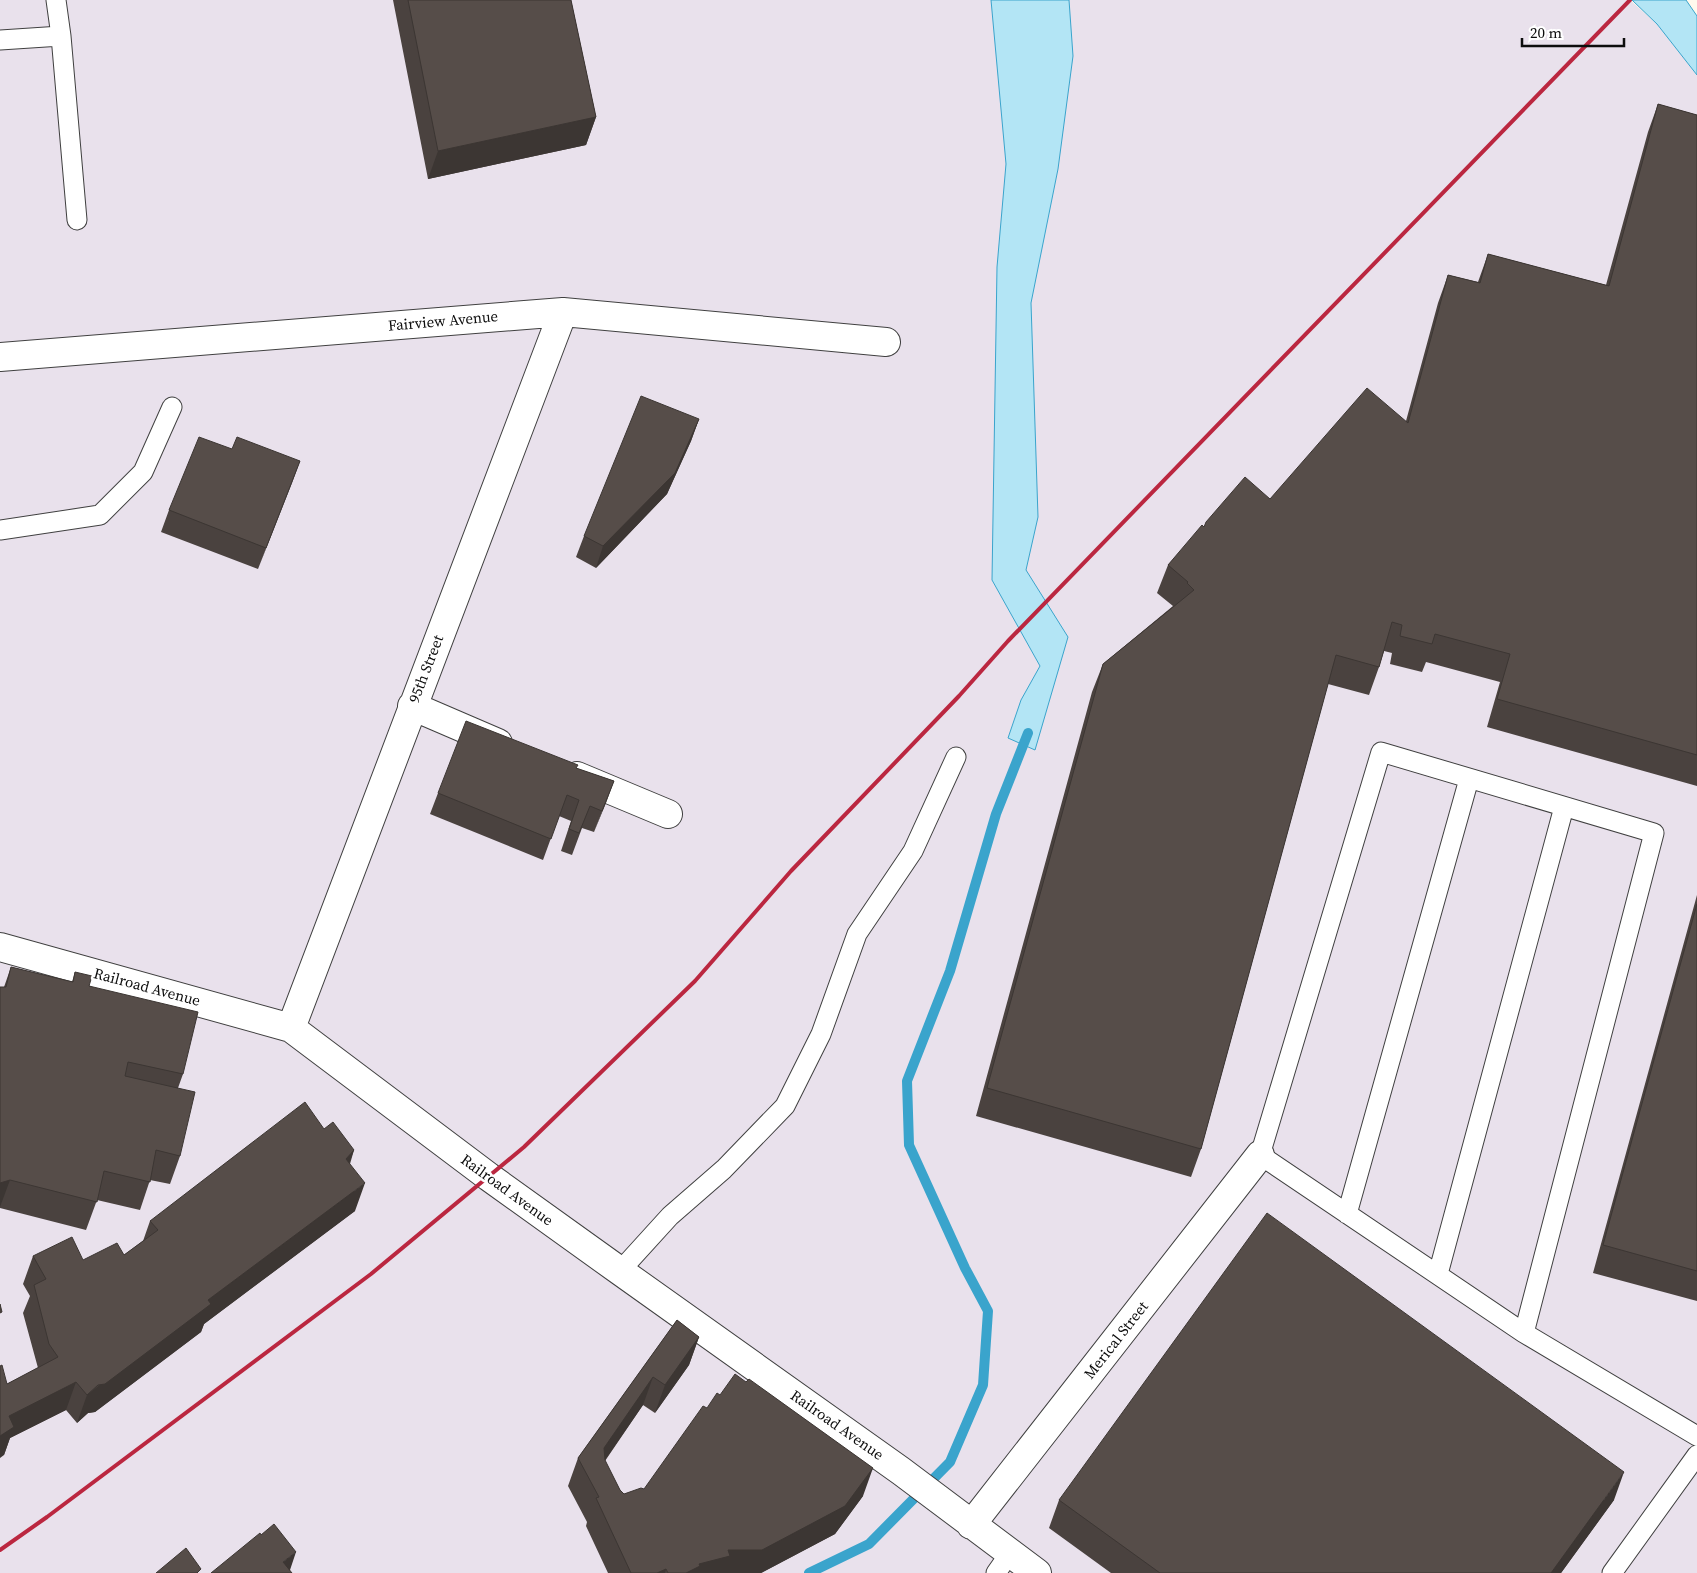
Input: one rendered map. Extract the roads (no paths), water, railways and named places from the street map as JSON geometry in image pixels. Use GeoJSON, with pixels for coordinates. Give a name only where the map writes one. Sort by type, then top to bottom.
{"type":"FeatureCollection","features":[{"type":"Feature","properties":{"kind":"street","name":"Fairview Avenue"},"geometry":{"type":"LineString","coordinates":[[0,357],[563,312],[886,342]]}},
{"type":"Feature","properties":{"kind":"street","name":"95th Street"},"geometry":{"type":"LineString","coordinates":[[291,1028],[563,312]]}},
{"type":"Feature","properties":{"kind":"street"},"geometry":{"type":"LineString","coordinates":[[412,706],[522,753]]}},
{"type":"Feature","properties":{"kind":"street"},"geometry":{"type":"LineString","coordinates":[[558,768],[668,814]]}},
{"type":"Feature","properties":{"kind":"street","name":"Railroad Avenue"},"geometry":{"type":"LineString","coordinates":[[0,947],[291,1028],[489,1177],[901,1471],[971,1525]]}},
{"type":"Feature","properties":{"kind":"street","name":"Merical Street"},"geometry":{"type":"LineString","coordinates":[[971,1525],[1260,1155]]}},
{"type":"Feature","properties":{"kind":"street"},"geometry":{"type":"LineString","coordinates":[[971,1525],[1003,1563],[1037,1573]]}},
{"type":"Feature","properties":{"kind":"lane"},"geometry":{"type":"LineString","coordinates":[[56,0],[61,36],[77,220]]}},
{"type":"Feature","properties":{"kind":"lane"},"geometry":{"type":"LineString","coordinates":[[0,40],[61,36]]}},
{"type":"Feature","properties":{"kind":"lane"},"geometry":{"type":"LineString","coordinates":[[0,530],[100,515],[144,472],[172,407]]}},
{"type":"Feature","properties":{"kind":"lane"},"geometry":{"type":"LineString","coordinates":[[1524,1333],[1654,833],[1380,752],[1260,1155],[1524,1333],[1697,1436]]}},
{"type":"Feature","properties":{"kind":"lane"},"geometry":{"type":"LineString","coordinates":[[620,1272],[670,1216],[724,1169],[785,1106],[821,1034],[857,934],[913,852],[956,757]]}},
{"type":"Feature","properties":{"kind":"lane"},"geometry":{"type":"LineString","coordinates":[[1347,1214],[1469,778]]}},
{"type":"Feature","properties":{"kind":"lane"},"geometry":{"type":"LineString","coordinates":[[1438,1274],[1564,807]]}},
{"type":"Feature","properties":{"kind":"lane"},"geometry":{"type":"LineString","coordinates":[[1612,1573],[1697,1455]]}},
{"type":"Feature","properties":{"kind":"water"},"geometry":{"type":"Polygon","coordinates":[[[991,0],[1069,0],[1073,56],[1058,169],[1031,303],[1038,517],[1026,570],[1068,637],[1035,750],[1008,738],[1021,700],[1040,666],[992,580],[997,267],[1006,164],[991,0]]]}},
{"type":"Feature","properties":{"kind":"water"},"geometry":{"type":"Polygon","coordinates":[[[1632,0],[1686,0],[1697,16],[1697,75],[1657,24],[1632,0]]]}},
{"type":"Feature","properties":{"kind":"waterway"},"geometry":{"type":"LineString","coordinates":[[809,1573],[869,1544],[950,1462],[983,1385],[988,1311],[965,1268],[909,1145],[907,1081],[950,971],[996,814],[1028,733]]}},
{"type":"Feature","properties":{"kind":"railway"},"geometry":{"type":"LineString","coordinates":[[0,1550],[47,1517],[371,1274],[524,1147],[695,981],[791,871],[959,696],[1008,641],[1630,0]]}}]}
